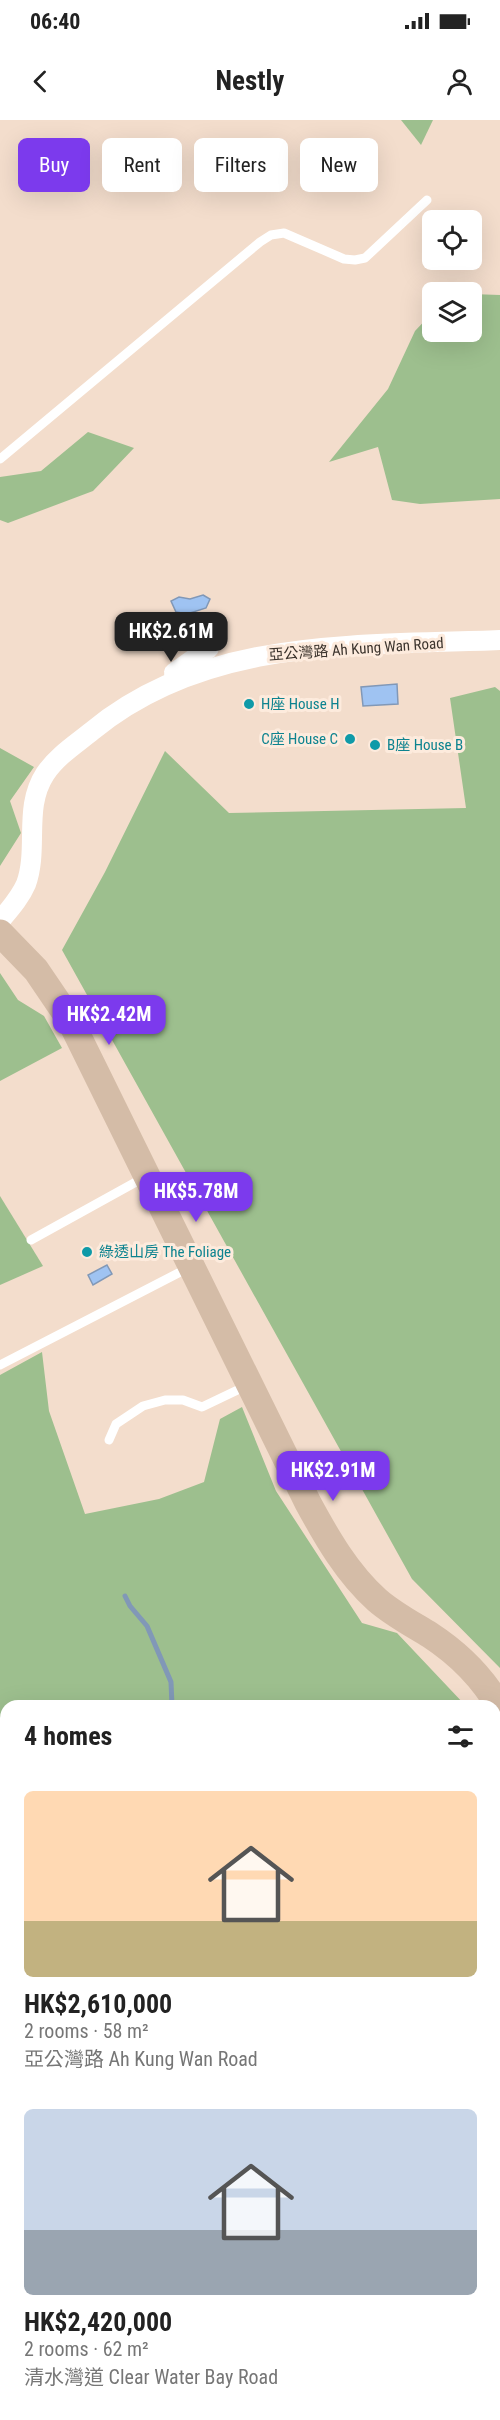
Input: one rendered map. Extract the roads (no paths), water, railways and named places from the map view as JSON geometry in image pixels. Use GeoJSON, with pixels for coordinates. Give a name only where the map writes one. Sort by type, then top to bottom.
{"type":"FeatureCollection","features":[{"type":"Feature","properties":{"kind":"main road"},"geometry":{"type":"LineString","coordinates":[[0,933],[25,957],[58,1000],[83,1045],[320,1526],[349,1569],[366,1589],[388,1609],[429,1634],[455,1654],[483,1682],[495,1700]]}},
{"type":"Feature","properties":{"kind":"street","name":"亞公灣路 Ah Kung Wan Road"},"geometry":{"type":"LineString","coordinates":[[0,921],[21,894],[26,883],[31,860],[33,804],[42,780],[66,752],[121,709],[187,676],[252,656],[340,647],[500,640]]}},
{"type":"Feature","properties":{"kind":"street"},"geometry":{"type":"LineString","coordinates":[[121,709],[132,689],[145,681],[166,678],[209,648]]}},
{"type":"Feature","properties":{"kind":"lane"},"geometry":{"type":"LineString","coordinates":[[0,459],[265,238],[284,233],[344,259],[364,258],[427,200]]}},
{"type":"Feature","properties":{"kind":"lane"},"geometry":{"type":"LineString","coordinates":[[31,1240],[147,1175]]}},
{"type":"Feature","properties":{"kind":"lane"},"geometry":{"type":"LineString","coordinates":[[0,1365],[192,1266]]}},
{"type":"Feature","properties":{"kind":"lane"},"geometry":{"type":"LineString","coordinates":[[109,1440],[116,1424],[143,1406],[165,1400],[183,1400],[202,1407],[250,1384]]}},
{"type":"Feature","properties":{"kind":"water"},"geometry":{"type":"Polygon","coordinates":[[[203,595],[210,599],[206,608],[187,614],[176,612],[171,601],[179,597],[190,599],[203,595]]]}},
{"type":"Feature","properties":{"kind":"water"},"geometry":{"type":"Polygon","coordinates":[[[397,684],[398,704],[363,706],[361,687],[397,684]]]}},
{"type":"Feature","properties":{"kind":"water"},"geometry":{"type":"Polygon","coordinates":[[[107,1265],[112,1274],[93,1285],[88,1275],[107,1265]]]}},
{"type":"Feature","properties":{"kind":"waterway"},"geometry":{"type":"LineString","coordinates":[[125,1596],[130,1606],[147,1626],[171,1682],[172,1700]]}},
{"type":"Feature","properties":{"kind":"place","name":"H座 House H"},"geometry":{"type":"Point","coordinates":[249,704]}},
{"type":"Feature","properties":{"kind":"place","name":"C座 House C"},"geometry":{"type":"Point","coordinates":[350,739]}},
{"type":"Feature","properties":{"kind":"place","name":"B座 House B"},"geometry":{"type":"Point","coordinates":[375,745]}},
{"type":"Feature","properties":{"kind":"place","name":"綠透山房 The Foliage"},"geometry":{"type":"Point","coordinates":[87,1252]}}]}
